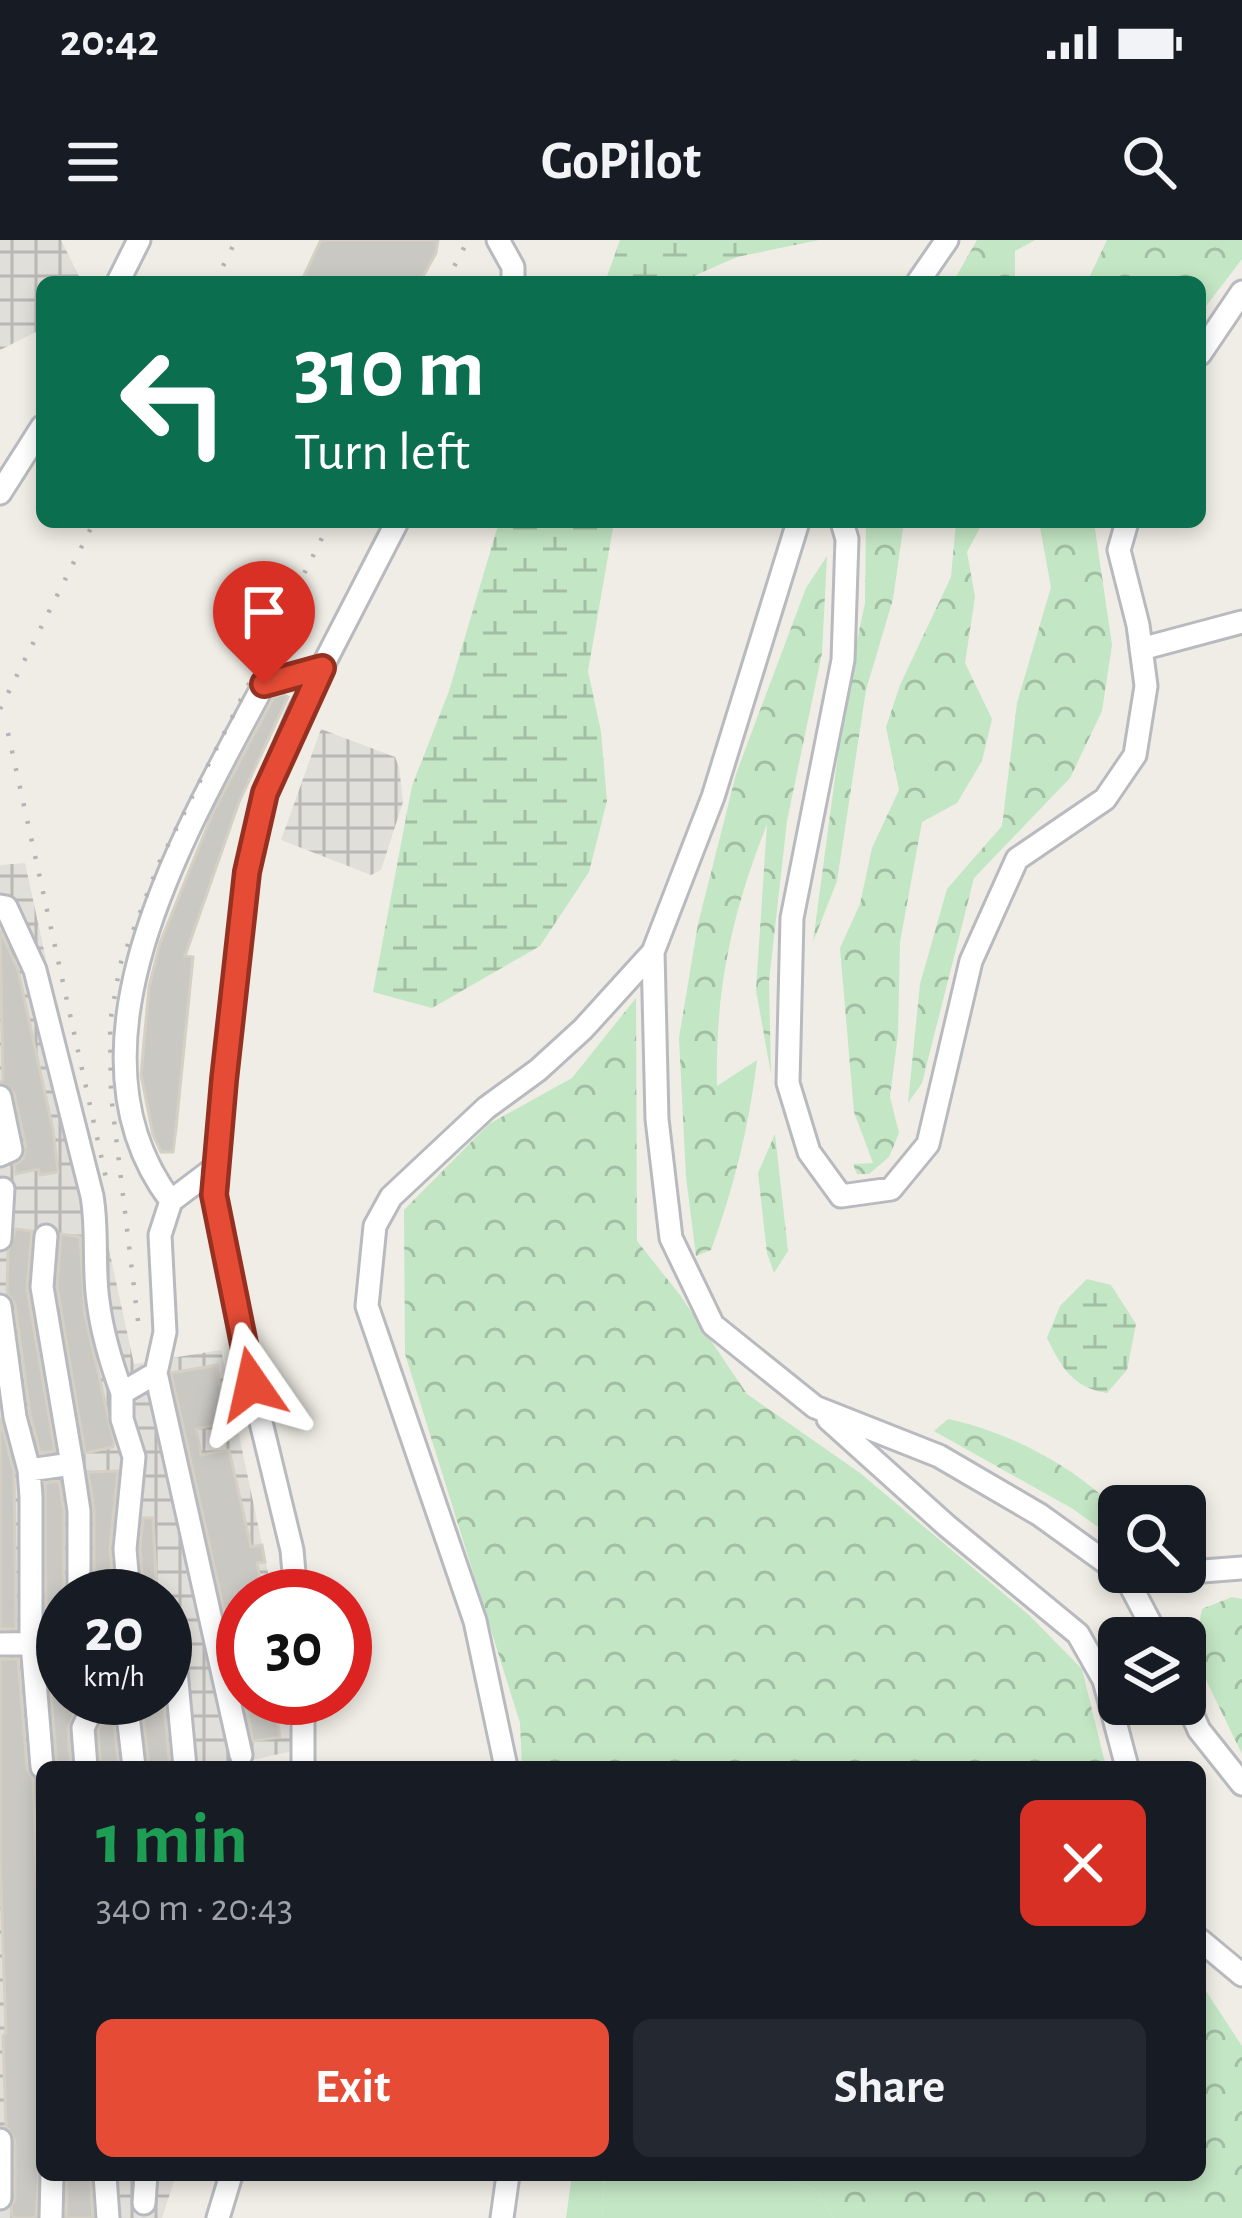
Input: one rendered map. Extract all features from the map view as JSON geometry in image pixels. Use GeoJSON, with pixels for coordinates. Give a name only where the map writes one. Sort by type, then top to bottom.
{"type":"FeatureCollection","features":[{"type":"Feature","properties":{"kind":"street"},"geometry":{"type":"LineString","coordinates":[[121,276],[139,240]]}},
{"type":"Feature","properties":{"kind":"street"},"geometry":{"type":"LineString","coordinates":[[498,240],[514,267],[513,276]]}},
{"type":"Feature","properties":{"kind":"street"},"geometry":{"type":"LineString","coordinates":[[922,276],[947,240]]}},
{"type":"Feature","properties":{"kind":"street"},"geometry":{"type":"LineString","coordinates":[[1206,345],[1242,292]]}},
{"type":"Feature","properties":{"kind":"street"},"geometry":{"type":"LineString","coordinates":[[0,493],[36,436]]}},
{"type":"Feature","properties":{"kind":"street"},"geometry":{"type":"LineString","coordinates":[[294,1569],[214,1195],[216,1167],[247,872],[265,793],[394,528]]}},
{"type":"Feature","properties":{"kind":"street"},"geometry":{"type":"LineString","coordinates":[[505,1761],[475,1621],[367,1306],[375,1226],[391,1197],[486,1108],[583,1029],[653,952],[713,797],[796,528]]}},
{"type":"Feature","properties":{"kind":"street"},"geometry":{"type":"LineString","coordinates":[[844,528],[843,660],[792,918],[788,1083],[809,1152],[841,1196],[891,1189],[928,1144],[970,961],[1017,859],[1105,799],[1135,755],[1146,686],[1119,550],[1125,528]]}},
{"type":"Feature","properties":{"kind":"street"},"geometry":{"type":"LineString","coordinates":[[1141,649],[1242,622]]}},
{"type":"Feature","properties":{"kind":"street"},"geometry":{"type":"LineString","coordinates":[[171,1201],[154,1179],[131,1130],[124,1097],[132,984],[141,946],[165,882],[264,684],[322,668]]}},
{"type":"Feature","properties":{"kind":"street"},"geometry":{"type":"LineString","coordinates":[[0,906],[6,907],[35,970],[92,1196],[97,1224],[97,1298],[134,1457],[127,1569]]}},
{"type":"Feature","properties":{"kind":"street"},"geometry":{"type":"LineString","coordinates":[[653,952],[657,1119],[670,1238],[713,1325],[1078,1634],[1104,1680],[1124,1761]]}},
{"type":"Feature","properties":{"kind":"street"},"geometry":{"type":"LineString","coordinates":[[0,1097],[11,1150],[0,1155]]}},
{"type":"Feature","properties":{"kind":"street"},"geometry":{"type":"LineString","coordinates":[[216,1167],[171,1201],[160,1235],[165,1332],[156,1373],[241,1755]]}},
{"type":"Feature","properties":{"kind":"street"},"geometry":{"type":"LineString","coordinates":[[0,1239],[3,1189]]}},
{"type":"Feature","properties":{"kind":"street"},"geometry":{"type":"LineString","coordinates":[[46,1235],[42,1287],[79,1511],[80,1569]]}},
{"type":"Feature","properties":{"kind":"street"},"geometry":{"type":"LineString","coordinates":[[0,1306],[15,1417],[28,1469],[31,1631],[42,1761]]}},
{"type":"Feature","properties":{"kind":"street"},"geometry":{"type":"LineString","coordinates":[[122,1394],[156,1373]]}},
{"type":"Feature","properties":{"kind":"street"},"geometry":{"type":"LineString","coordinates":[[814,1407],[939,1456],[1040,1515],[1098,1557]]}},
{"type":"Feature","properties":{"kind":"street"},"geometry":{"type":"LineString","coordinates":[[28,1469],[72,1464]]}},
{"type":"Feature","properties":{"kind":"street"},"geometry":{"type":"LineString","coordinates":[[1206,1571],[1242,1568]]}},
{"type":"Feature","properties":{"kind":"street"},"geometry":{"type":"LineString","coordinates":[[0,1644],[35,1643]]}},
{"type":"Feature","properties":{"kind":"street"},"geometry":{"type":"LineString","coordinates":[[84,1725],[86,1761]]}},
{"type":"Feature","properties":{"kind":"street"},"geometry":{"type":"LineString","coordinates":[[129,1725],[133,1761]]}},
{"type":"Feature","properties":{"kind":"street"},"geometry":{"type":"LineString","coordinates":[[181,1725],[184,1761]]}},
{"type":"Feature","properties":{"kind":"street"},"geometry":{"type":"LineString","coordinates":[[303,1725],[303,1761]]}},
{"type":"Feature","properties":{"kind":"street"},"geometry":{"type":"LineString","coordinates":[[1197,1725],[1242,1784]]}},
{"type":"Feature","properties":{"kind":"street"},"geometry":{"type":"LineString","coordinates":[[1206,1945],[1242,1975]]}},
{"type":"Feature","properties":{"kind":"street"},"geometry":{"type":"LineString","coordinates":[[0,2140],[2,2205]]}},
{"type":"Feature","properties":{"kind":"street"},"geometry":{"type":"LineString","coordinates":[[51,2218],[52,2181]]}},
{"type":"Feature","properties":{"kind":"street"},"geometry":{"type":"LineString","coordinates":[[105,2181],[108,2218]]}},
{"type":"Feature","properties":{"kind":"street"},"geometry":{"type":"LineString","coordinates":[[144,2203],[146,2181]]}},
{"type":"Feature","properties":{"kind":"street"},"geometry":{"type":"LineString","coordinates":[[218,2218],[229,2181]]}},
{"type":"Feature","properties":{"kind":"street"},"geometry":{"type":"LineString","coordinates":[[502,2218],[507,2181]]}},
{"type":"Feature","properties":{"kind":"shaded area"},"geometry":{"type":"Polygon","coordinates":[[[0,240],[61,240],[79,276],[36,276],[36,332],[0,350],[0,240]]]}},
{"type":"Feature","properties":{"kind":"shaded area"},"geometry":{"type":"Polygon","coordinates":[[[321,729],[395,757],[399,767],[403,802],[381,870],[371,875],[281,840],[321,729]]]}},
{"type":"Feature","properties":{"kind":"shaded area"},"geometry":{"type":"Polygon","coordinates":[[[25,863],[134,1364],[221,1350],[267,1569],[216,1569],[216,1725],[289,1725],[292,1751],[248,1761],[36,1761],[36,2181],[174,2181],[162,2218],[0,2218],[0,865],[25,863]]]}},
{"type":"Feature","properties":{"kind":"green space"},"geometry":{"type":"Polygon","coordinates":[[[620,240],[819,240],[737,257],[694,276],[607,276],[620,240]]]}},
{"type":"Feature","properties":{"kind":"green space"},"geometry":{"type":"Polygon","coordinates":[[[977,240],[1035,240],[1015,251],[1015,276],[956,276],[977,240]]]}},
{"type":"Feature","properties":{"kind":"green space"},"geometry":{"type":"Polygon","coordinates":[[[1107,240],[1242,240],[1242,259],[1206,306],[1206,276],[1090,276],[1107,240]]]}},
{"type":"Feature","properties":{"kind":"green space"},"geometry":{"type":"Polygon","coordinates":[[[497,528],[613,528],[588,671],[601,732],[607,801],[589,872],[540,946],[432,1008],[373,992],[412,786],[449,691],[497,528]]]}},
{"type":"Feature","properties":{"kind":"green space"},"geometry":{"type":"Polygon","coordinates":[[[866,528],[903,528],[893,599],[866,690],[837,881],[813,942],[847,688],[865,603],[866,528]]]}},
{"type":"Feature","properties":{"kind":"green space"},"geometry":{"type":"Polygon","coordinates":[[[955,528],[980,528],[967,552],[975,597],[965,663],[992,719],[982,761],[957,803],[922,822],[900,942],[898,1034],[890,1097],[899,1133],[889,1157],[869,1174],[857,1174],[853,1164],[873,1163],[854,1112],[840,948],[860,904],[872,848],[899,790],[886,727],[900,685],[951,577],[955,528]]]}},
{"type":"Feature","properties":{"kind":"green space"},"geometry":{"type":"Polygon","coordinates":[[[1040,528],[1095,528],[1112,645],[1102,711],[1070,778],[974,878],[922,1083],[908,1103],[920,984],[947,889],[1002,826],[1017,703],[1051,587],[1040,528]]]}},
{"type":"Feature","properties":{"kind":"green space"},"geometry":{"type":"Polygon","coordinates":[[[827,556],[822,653],[787,821],[769,981],[771,1074],[756,990],[767,824],[728,952],[717,1051],[717,1086],[757,1060],[754,1085],[740,1156],[711,1250],[696,1256],[686,1177],[679,1038],[698,924],[736,774],[806,588],[827,556]]]}},
{"type":"Feature","properties":{"kind":"green space"},"geometry":{"type":"Polygon","coordinates":[[[636,998],[637,1241],[747,1394],[860,1473],[1029,1615],[1082,1669],[1105,1761],[522,1761],[520,1723],[405,1354],[404,1210],[489,1124],[572,1078],[636,998]]]}},
{"type":"Feature","properties":{"kind":"green space"},"geometry":{"type":"Polygon","coordinates":[[[775,1134],[788,1251],[774,1273],[767,1253],[758,1173],[775,1134]]]}},
{"type":"Feature","properties":{"kind":"green space"},"geometry":{"type":"Polygon","coordinates":[[[1087,1279],[1111,1285],[1136,1324],[1127,1370],[1107,1393],[1085,1386],[1070,1374],[1047,1338],[1060,1306],[1087,1279]]]}},
{"type":"Feature","properties":{"kind":"green space"},"geometry":{"type":"Polygon","coordinates":[[[948,1419],[971,1425],[1062,1466],[1098,1492],[1098,1527],[1073,1509],[934,1431],[948,1419]]]}},
{"type":"Feature","properties":{"kind":"green space"},"geometry":{"type":"Polygon","coordinates":[[[1232,1597],[1242,1599],[1242,1754],[1206,1679],[1202,1609],[1232,1597]]]}},
{"type":"Feature","properties":{"kind":"green space"},"geometry":{"type":"Polygon","coordinates":[[[1206,1991],[1242,2046],[1242,2218],[834,2218],[815,2189],[781,2181],[1206,2181],[1206,1991]]]}},
{"type":"Feature","properties":{"kind":"green space"},"geometry":{"type":"Polygon","coordinates":[[[571,2181],[605,2181],[602,2218],[566,2218],[571,2181]]]}},
{"type":"Feature","properties":{"kind":"green space"},"geometry":{"type":"Polygon","coordinates":[[[605,2181],[781,2181],[815,2189],[834,2218],[602,2218],[605,2181]]]}},
{"type":"Feature","properties":{"kind":"building"},"geometry":{"type":"Polygon","coordinates":[[[321,240],[438,240],[423,276],[304,276],[321,240]]]}},
{"type":"Feature","properties":{"kind":"building"},"geometry":{"type":"Polygon","coordinates":[[[274,697],[288,697],[239,802],[185,956],[193,957],[176,1128],[173,1152],[161,1152],[141,1075],[149,987],[160,943],[214,810],[274,697]]]}},
{"type":"Feature","properties":{"kind":"building"},"geometry":{"type":"Polygon","coordinates":[[[0,930],[18,970],[58,1172],[40,1175],[38,1169],[16,1174],[14,1165],[23,1159],[26,1147],[14,1093],[0,1082],[0,930]]]}},
{"type":"Feature","properties":{"kind":"building"},"geometry":{"type":"Polygon","coordinates":[[[16,1229],[32,1231],[27,1289],[55,1451],[40,1453],[15,1304],[7,1293],[8,1251],[16,1229]]]}},
{"type":"Feature","properties":{"kind":"building"},"geometry":{"type":"Polygon","coordinates":[[[61,1234],[80,1237],[85,1315],[114,1442],[113,1447],[85,1453],[57,1286],[61,1234]]]}},
{"type":"Feature","properties":{"kind":"building"},"geometry":{"type":"Polygon","coordinates":[[[217,1365],[225,1423],[196,1429],[201,1455],[229,1450],[251,1547],[262,1545],[265,1562],[257,1563],[258,1569],[216,1569],[216,1574],[171,1373],[217,1365]]]}},
{"type":"Feature","properties":{"kind":"building"},"geometry":{"type":"Polygon","coordinates":[[[0,1418],[14,1472],[16,1629],[0,1629],[0,1418]]]}},
{"type":"Feature","properties":{"kind":"building"},"geometry":{"type":"Polygon","coordinates":[[[118,1471],[112,1569],[94,1569],[88,1472],[118,1471]]]}},
{"type":"Feature","properties":{"kind":"building"},"geometry":{"type":"Polygon","coordinates":[[[59,1481],[64,1569],[46,1569],[45,1483],[59,1481]]]}},
{"type":"Feature","properties":{"kind":"building"},"geometry":{"type":"Polygon","coordinates":[[[143,1518],[153,1518],[156,1569],[142,1569],[143,1518]]]}},
{"type":"Feature","properties":{"kind":"building"},"geometry":{"type":"Polygon","coordinates":[[[0,1659],[18,1659],[27,1768],[33,1778],[36,1852],[36,2218],[13,2218],[11,2208],[15,2140],[6,2126],[0,1659]]]}},
{"type":"Feature","properties":{"kind":"building"},"geometry":{"type":"Polygon","coordinates":[[[54,1725],[70,1725],[71,1761],[57,1761],[54,1725]]]}},
{"type":"Feature","properties":{"kind":"building"},"geometry":{"type":"Polygon","coordinates":[[[100,1725],[114,1725],[118,1761],[100,1761],[100,1725]]]}},
{"type":"Feature","properties":{"kind":"building"},"geometry":{"type":"Polygon","coordinates":[[[144,1725],[166,1725],[169,1761],[148,1761],[144,1725]]]}},
{"type":"Feature","properties":{"kind":"building"},"geometry":{"type":"Polygon","coordinates":[[[250,1725],[278,1725],[280,1737],[253,1741],[250,1725]]]}},
{"type":"Feature","properties":{"kind":"building"},"geometry":{"type":"Polygon","coordinates":[[[67,2181],[90,2181],[93,2218],[66,2218],[67,2181]]]}},
{"type":"Feature","properties":{"kind":"railway"},"geometry":{"type":"LineString","coordinates":[[218,276],[236,240]]}},
{"type":"Feature","properties":{"kind":"railway"},"geometry":{"type":"LineString","coordinates":[[449,276],[468,240]]}},
{"type":"Feature","properties":{"kind":"railway"},"geometry":{"type":"LineString","coordinates":[[0,709],[91,528]]}},
{"type":"Feature","properties":{"kind":"railway"},"geometry":{"type":"LineString","coordinates":[[138,1321],[111,1095],[110,1023],[120,965],[159,863],[327,528]]}},
{"type":"Feature","properties":{"kind":"railway"},"geometry":{"type":"LineString","coordinates":[[8,733],[106,1178]]}},
{"type":"Feature","properties":{"kind":"route"},"geometry":{"type":"LineString","coordinates":[[252,1384],[214,1195],[224,1080],[247,872],[265,793],[322,668],[264,684]]}}]}
